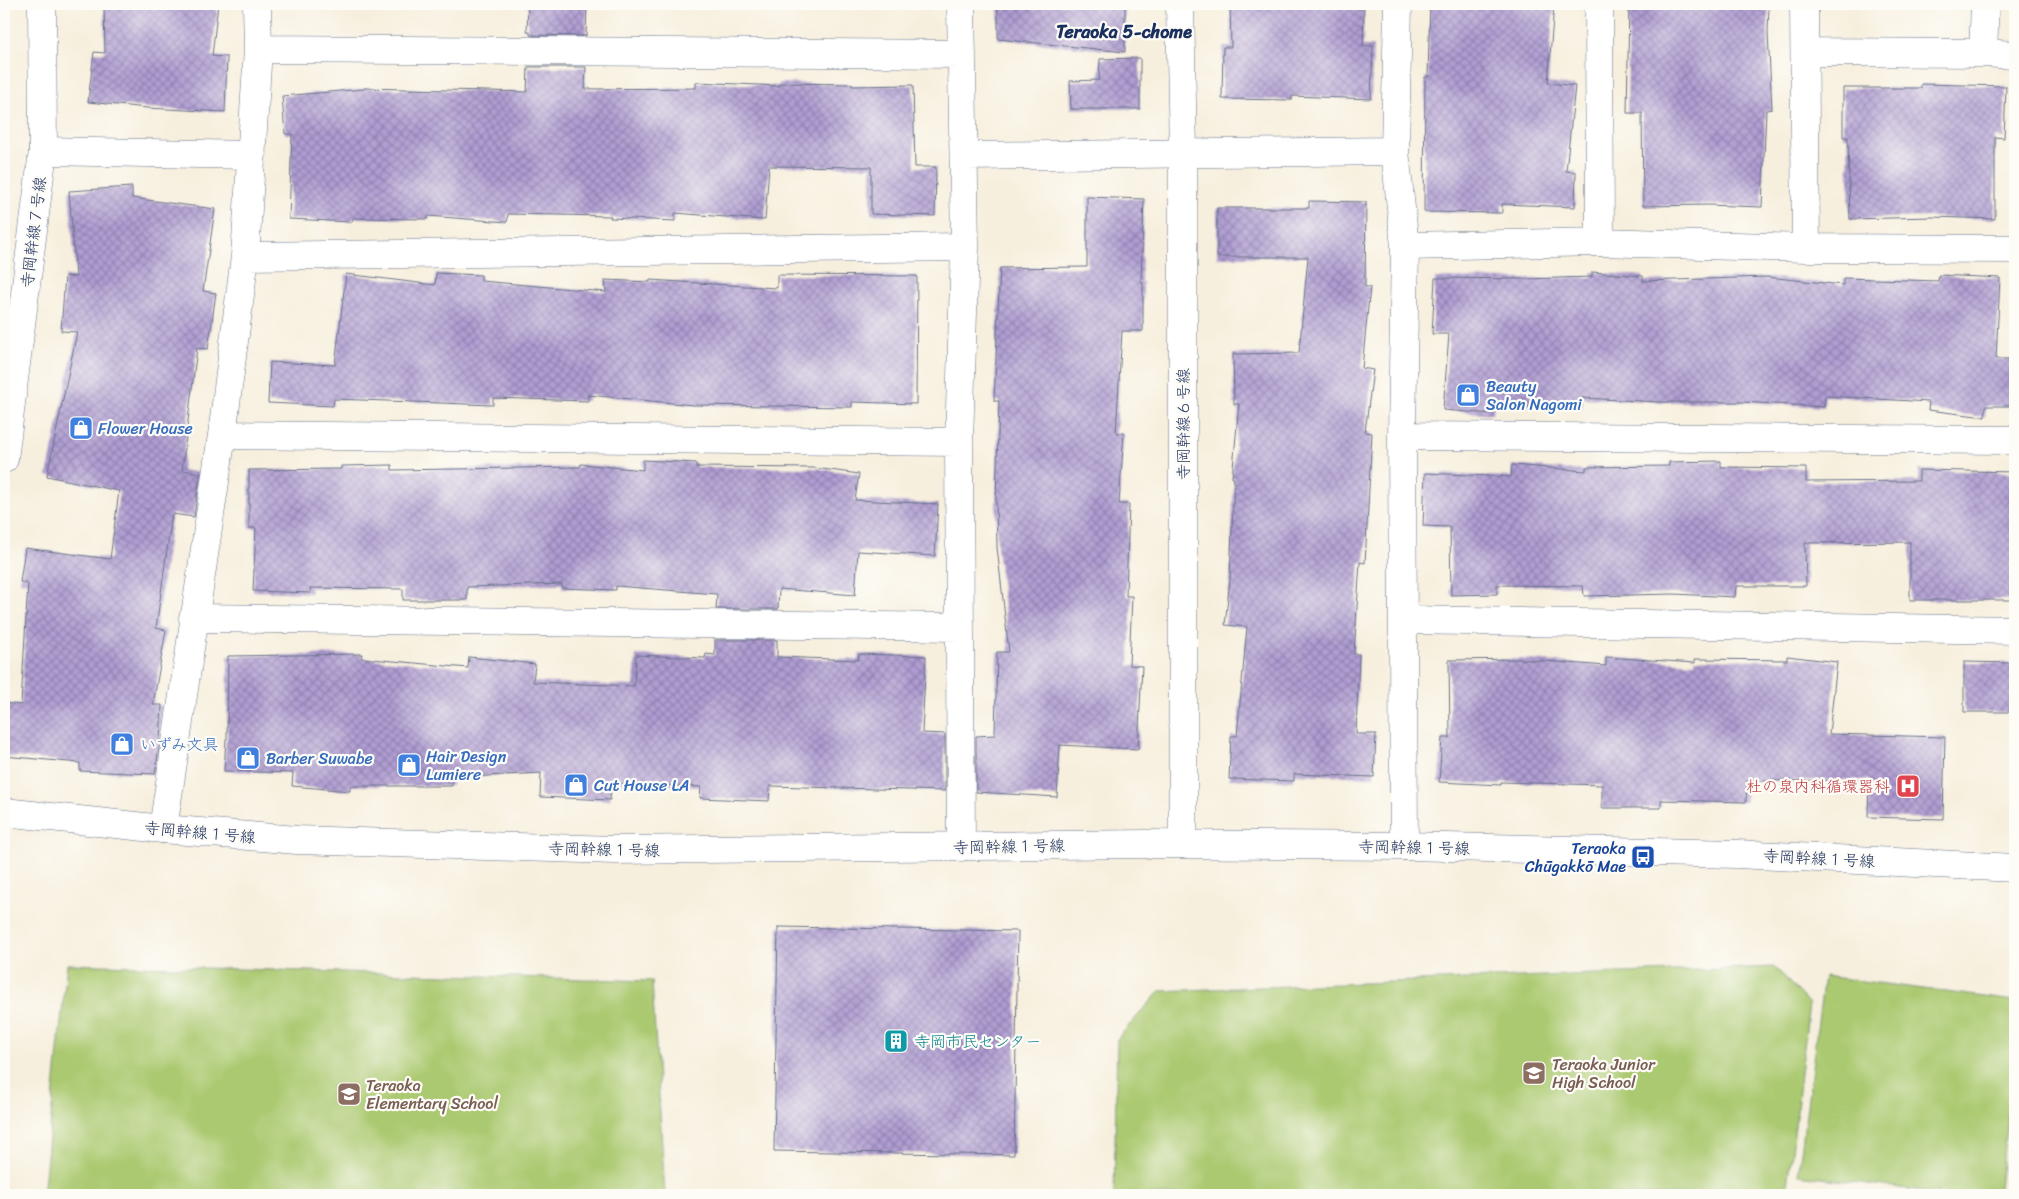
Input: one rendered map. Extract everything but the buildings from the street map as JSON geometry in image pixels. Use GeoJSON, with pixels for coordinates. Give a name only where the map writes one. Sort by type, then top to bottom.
{"type":"FeatureCollection","features":[{"type":"Feature","properties":{"kind":"street","name":"寺岡幹線７号線"},"geometry":{"type":"LineString","coordinates":[[4,459],[43,151],[42,4]]}},
{"type":"Feature","properties":{"kind":"street"},"geometry":{"type":"LineString","coordinates":[[162,829],[222,435],[245,256],[258,49],[257,4]]}},
{"type":"Feature","properties":{"kind":"street"},"geometry":{"type":"LineString","coordinates":[[961,847],[958,627],[959,442],[965,247],[962,4]]}},
{"type":"Feature","properties":{"kind":"street","name":"寺岡幹線６号線"},"geometry":{"type":"LineString","coordinates":[[1180,4],[1183,152],[1183,844]]}},
{"type":"Feature","properties":{"kind":"street"},"geometry":{"type":"LineString","coordinates":[[1398,4],[1396,151],[1405,246],[1402,436],[1404,846]]}},
{"type":"Feature","properties":{"kind":"street"},"geometry":{"type":"LineString","coordinates":[[1599,4],[1600,242]]}},
{"type":"Feature","properties":{"kind":"street"},"geometry":{"type":"LineString","coordinates":[[1804,4],[1806,248]]}},
{"type":"Feature","properties":{"kind":"street"},"geometry":{"type":"LineString","coordinates":[[1983,53],[1985,4]]}},
{"type":"Feature","properties":{"kind":"street"},"geometry":{"type":"LineString","coordinates":[[258,49],[962,54]]}},
{"type":"Feature","properties":{"kind":"street"},"geometry":{"type":"LineString","coordinates":[[1805,52],[1983,53],[2015,55]]}},
{"type":"Feature","properties":{"kind":"street"},"geometry":{"type":"LineString","coordinates":[[43,151],[252,155]]}},
{"type":"Feature","properties":{"kind":"street"},"geometry":{"type":"LineString","coordinates":[[965,156],[1396,151]]}},
{"type":"Feature","properties":{"kind":"street"},"geometry":{"type":"LineString","coordinates":[[1405,246],[1600,242],[1806,248],[2015,248]]}},
{"type":"Feature","properties":{"kind":"street"},"geometry":{"type":"LineString","coordinates":[[245,256],[965,247]]}},
{"type":"Feature","properties":{"kind":"street"},"geometry":{"type":"LineString","coordinates":[[222,435],[959,442]]}},
{"type":"Feature","properties":{"kind":"street"},"geometry":{"type":"LineString","coordinates":[[1402,436],[2015,440]]}},
{"type":"Feature","properties":{"kind":"street"},"geometry":{"type":"LineString","coordinates":[[193,618],[958,627]]}},
{"type":"Feature","properties":{"kind":"street"},"geometry":{"type":"LineString","coordinates":[[1403,620],[2015,630]]}},
{"type":"Feature","properties":{"kind":"street","name":"寺岡幹線１号線"},"geometry":{"type":"LineString","coordinates":[[4,812],[162,829],[297,840],[616,850],[1183,844],[1404,846],[1737,854],[2015,868]]}},
{"type":"Feature","properties":{"kind":"green space","name":"Teraoka Elementary School"},"geometry":{"type":"Polygon","coordinates":[[[67,964],[652,981],[665,1195],[43,1195],[67,964]]]}},
{"type":"Feature","properties":{"kind":"green space"},"geometry":{"type":"Polygon","coordinates":[[[1775,967],[1809,1004],[1787,1195],[1114,1195],[1117,1039],[1160,991],[1775,967]]]}},
{"type":"Feature","properties":{"kind":"green space"},"geometry":{"type":"Polygon","coordinates":[[[1824,976],[2015,1001],[2015,1059],[1998,1195],[1955,1195],[1798,1175],[1824,976]]]}},
{"type":"Feature","properties":{"kind":"place","name":"Beauty Salon Nagomi"},"geometry":{"type":"Point","coordinates":[1468,395]}},
{"type":"Feature","properties":{"kind":"place","name":"Flower House"},"geometry":{"type":"Point","coordinates":[81,428]}},
{"type":"Feature","properties":{"kind":"place","name":"いずみ文具"},"geometry":{"type":"Point","coordinates":[122,744]}},
{"type":"Feature","properties":{"kind":"place","name":"Barber Suwabe"},"geometry":{"type":"Point","coordinates":[248,758]}},
{"type":"Feature","properties":{"kind":"place","name":"Hair Design Lumiere"},"geometry":{"type":"Point","coordinates":[409,765]}},
{"type":"Feature","properties":{"kind":"place","name":"Cut House LA"},"geometry":{"type":"Point","coordinates":[576,785]}},
{"type":"Feature","properties":{"kind":"place","name":"杜の泉内科循環器科"},"geometry":{"type":"Point","coordinates":[1908,786]}},
{"type":"Feature","properties":{"kind":"place","name":"Teraoka Chūgakkō Mae"},"geometry":{"type":"Point","coordinates":[1643,857]}},
{"type":"Feature","properties":{"kind":"place","name":"寺岡市民センター"},"geometry":{"type":"Point","coordinates":[896,1041]}},
{"type":"Feature","properties":{"kind":"place","name":"Teraoka Junior High School"},"geometry":{"type":"Point","coordinates":[1534,1073]}},
{"type":"Feature","properties":{"kind":"place","name":"Teraoka Elementary School"},"geometry":{"type":"Point","coordinates":[349,1094]}},
{"type":"Feature","properties":{"kind":"district","name":"Teraoka 5-chome"},"geometry":{"type":"Point","coordinates":[1124,32]}}]}
